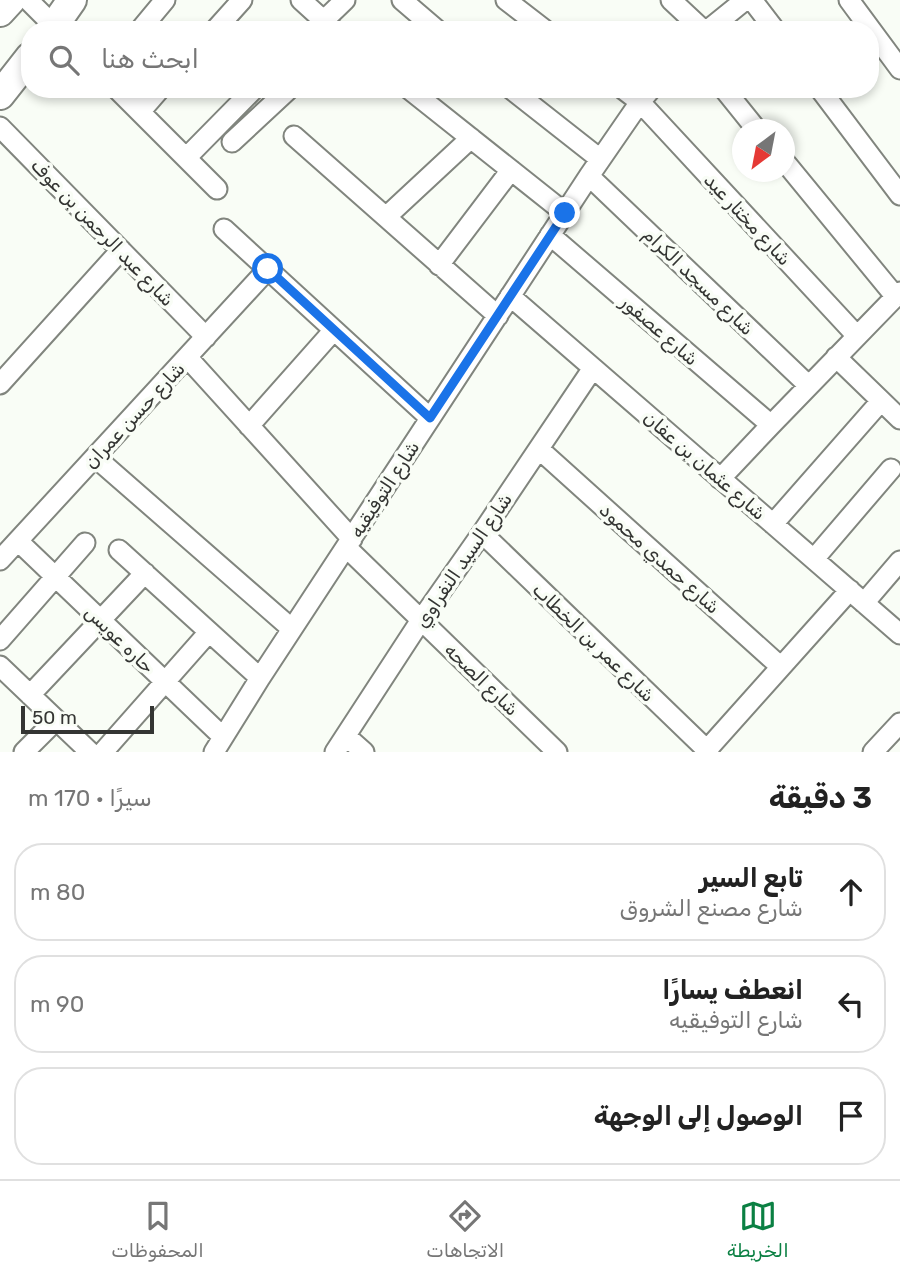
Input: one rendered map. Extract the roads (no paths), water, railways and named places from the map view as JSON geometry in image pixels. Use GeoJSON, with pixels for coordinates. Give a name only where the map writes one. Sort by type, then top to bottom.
{"type":"FeatureCollection","features":[{"type":"Feature","properties":{"kind":"street"},"geometry":{"type":"LineString","coordinates":[[0,12],[10,0]]}},
{"type":"Feature","properties":{"kind":"street"},"geometry":{"type":"LineString","coordinates":[[28,0],[48,21]]}},
{"type":"Feature","properties":{"kind":"street"},"geometry":{"type":"LineString","coordinates":[[58,21],[72,0]]}},
{"type":"Feature","properties":{"kind":"street"},"geometry":{"type":"LineString","coordinates":[[148,21],[165,0]]}},
{"type":"Feature","properties":{"kind":"street"},"geometry":{"type":"LineString","coordinates":[[223,21],[242,0]]}},
{"type":"Feature","properties":{"kind":"street"},"geometry":{"type":"LineString","coordinates":[[301,0],[319,21]]}},
{"type":"Feature","properties":{"kind":"street"},"geometry":{"type":"LineString","coordinates":[[329,21],[345,0]]}},
{"type":"Feature","properties":{"kind":"street"},"geometry":{"type":"LineString","coordinates":[[402,0],[426,21]]}},
{"type":"Feature","properties":{"kind":"street"},"geometry":{"type":"LineString","coordinates":[[506,0],[533,21]]}},
{"type":"Feature","properties":{"kind":"street"},"geometry":{"type":"LineString","coordinates":[[671,0],[695,21]]}},
{"type":"Feature","properties":{"kind":"street"},"geometry":{"type":"LineString","coordinates":[[717,21],[745,0]]}},
{"type":"Feature","properties":{"kind":"street"},"geometry":{"type":"LineString","coordinates":[[752,0],[768,21]]}},
{"type":"Feature","properties":{"kind":"street"},"geometry":{"type":"LineString","coordinates":[[849,0],[865,21]]}},
{"type":"Feature","properties":{"kind":"street"},"geometry":{"type":"LineString","coordinates":[[879,41],[900,69]]}},
{"type":"Feature","properties":{"kind":"street"},"geometry":{"type":"LineString","coordinates":[[0,95],[21,68]]}},
{"type":"Feature","properties":{"kind":"street"},"geometry":{"type":"LineString","coordinates":[[126,98],[217,189]]}},
{"type":"Feature","properties":{"kind":"street"},"geometry":{"type":"LineString","coordinates":[[140,112],[152,98]]}},
{"type":"Feature","properties":{"kind":"street"},"geometry":{"type":"LineString","coordinates":[[186,158],[245,98]]}},
{"type":"Feature","properties":{"kind":"street"},"geometry":{"type":"LineString","coordinates":[[232,142],[279,98]]}},
{"type":"Feature","properties":{"kind":"street"},"geometry":{"type":"LineString","coordinates":[[420,98],[565,213]]}},
{"type":"Feature","properties":{"kind":"street"},"geometry":{"type":"LineString","coordinates":[[522,98],[600,159]]}},
{"type":"Feature","properties":{"kind":"street","name":"شارع التوفيقيه"},"geometry":{"type":"LineString","coordinates":[[218,745],[600,159],[645,98]]}},
{"type":"Feature","properties":{"kind":"street","name":"شارع مختار عيد"},"geometry":{"type":"LineString","coordinates":[[648,98],[857,336]]}},
{"type":"Feature","properties":{"kind":"street"},"geometry":{"type":"LineString","coordinates":[[731,98],[748,119]]}},
{"type":"Feature","properties":{"kind":"street"},"geometry":{"type":"LineString","coordinates":[[827,98],[900,195]]}},
{"type":"Feature","properties":{"kind":"street","name":"شارع عبد الرحمن بن عوف"},"geometry":{"type":"LineString","coordinates":[[0,127],[206,337]]}},
{"type":"Feature","properties":{"kind":"street"},"geometry":{"type":"LineString","coordinates":[[294,136],[498,316]]}},
{"type":"Feature","properties":{"kind":"street"},"geometry":{"type":"LineString","coordinates":[[386,217],[471,138]]}},
{"type":"Feature","properties":{"kind":"street"},"geometry":{"type":"LineString","coordinates":[[439,265],[511,170]]}},
{"type":"Feature","properties":{"kind":"street"},"geometry":{"type":"LineString","coordinates":[[720,479],[898,294],[795,174]]}},
{"type":"Feature","properties":{"kind":"street","name":"شارع مسجد الكرام"},"geometry":{"type":"LineString","coordinates":[[589,176],[808,386]]}},
{"type":"Feature","properties":{"kind":"street"},"geometry":{"type":"LineString","coordinates":[[224,229],[430,418]]}},
{"type":"Feature","properties":{"kind":"street","name":"شارع عصفور"},"geometry":{"type":"LineString","coordinates":[[550,235],[771,425]]}},
{"type":"Feature","properties":{"kind":"street"},"geometry":{"type":"LineString","coordinates":[[0,384],[121,250]]}},
{"type":"Feature","properties":{"kind":"street","name":"شارع حسن عمران"},"geometry":{"type":"LineString","coordinates":[[0,560],[268,269]]}},
{"type":"Feature","properties":{"kind":"street","name":"شارع عثمان بن عفان"},"geometry":{"type":"LineString","coordinates":[[510,296],[900,634]]}},
{"type":"Feature","properties":{"kind":"street"},"geometry":{"type":"LineString","coordinates":[[249,426],[334,330]]}},
{"type":"Feature","properties":{"kind":"street","name":"شارع الصحه"},"geometry":{"type":"LineString","coordinates":[[187,357],[349,543],[421,620],[557,752]]}},
{"type":"Feature","properties":{"kind":"street"},"geometry":{"type":"LineString","coordinates":[[836,357],[900,419]]}},
{"type":"Feature","properties":{"kind":"street","name":"شارع السيد النفراوي"},"geometry":{"type":"LineString","coordinates":[[340,744],[593,368]]}},
{"type":"Feature","properties":{"kind":"street"},"geometry":{"type":"LineString","coordinates":[[773,524],[881,401]]}},
{"type":"Feature","properties":{"kind":"street","name":"شارع حمدي محمود"},"geometry":{"type":"LineString","coordinates":[[539,449],[781,667]]}},
{"type":"Feature","properties":{"kind":"street"},"geometry":{"type":"LineString","coordinates":[[95,457],[292,629]]}},
{"type":"Feature","properties":{"kind":"street"},"geometry":{"type":"LineString","coordinates":[[814,559],[891,469]]}},
{"type":"Feature","properties":{"kind":"street","name":"شارع عمر بن الخطاب"},"geometry":{"type":"LineString","coordinates":[[482,533],[707,751]]}},
{"type":"Feature","properties":{"kind":"street","name":"حاره عويس"},"geometry":{"type":"LineString","coordinates":[[18,541],[165,682],[218,745]]}},
{"type":"Feature","properties":{"kind":"street"},"geometry":{"type":"LineString","coordinates":[[0,640],[85,543]]}},
{"type":"Feature","properties":{"kind":"street"},"geometry":{"type":"LineString","coordinates":[[119,550],[260,678]]}},
{"type":"Feature","properties":{"kind":"street"},"geometry":{"type":"LineString","coordinates":[[707,751],[781,667],[900,561]]}},
{"type":"Feature","properties":{"kind":"street"},"geometry":{"type":"LineString","coordinates":[[30,695],[145,573]]}},
{"type":"Feature","properties":{"kind":"street"},"geometry":{"type":"LineString","coordinates":[[103,752],[209,632]]}},
{"type":"Feature","properties":{"kind":"street"},"geometry":{"type":"LineString","coordinates":[[0,666],[90,752]]}},
{"type":"Feature","properties":{"kind":"street"},"geometry":{"type":"LineString","coordinates":[[24,752],[57,720]]}},
{"type":"Feature","properties":{"kind":"street"},"geometry":{"type":"LineString","coordinates":[[873,752],[900,723]]}},
{"type":"Feature","properties":{"kind":"street"},"geometry":{"type":"LineString","coordinates":[[340,744],[364,752]]}}]}
